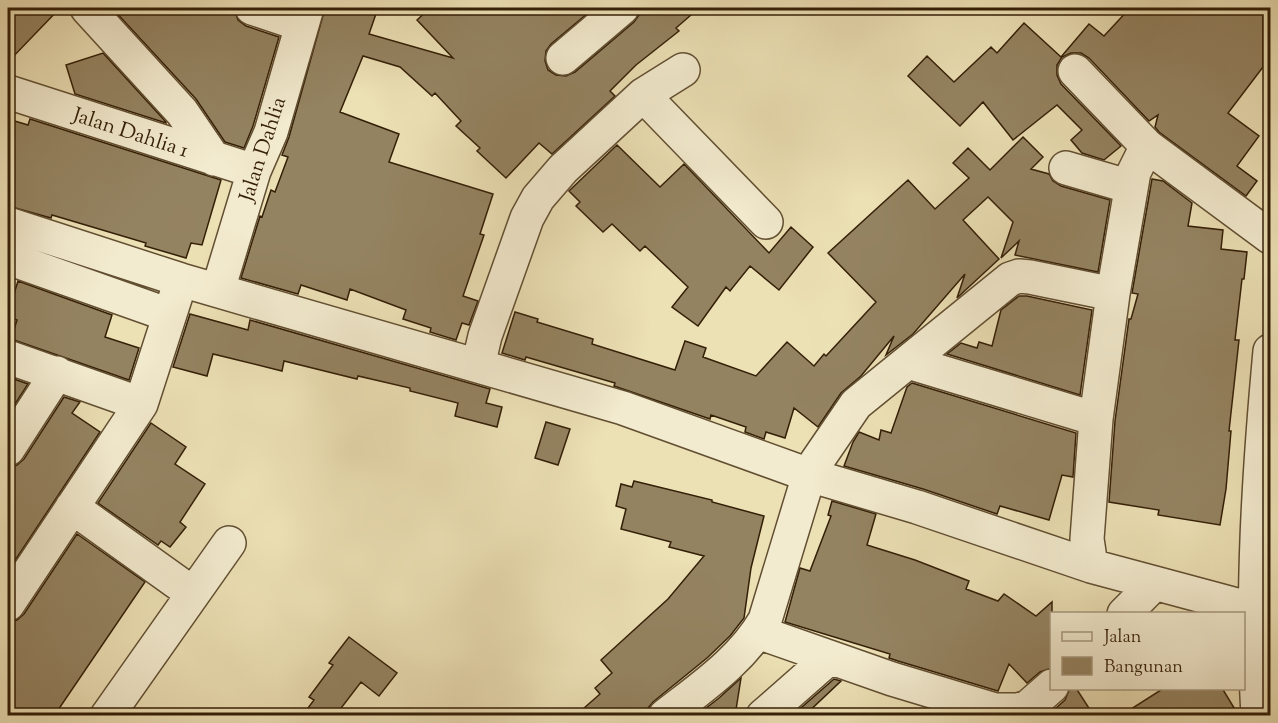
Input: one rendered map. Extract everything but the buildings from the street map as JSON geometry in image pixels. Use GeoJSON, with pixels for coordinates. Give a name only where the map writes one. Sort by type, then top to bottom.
{"type":"FeatureCollection","features":[{"type":"Feature","properties":{"kind":"street"},"geometry":{"type":"LineString","coordinates":[[87,8],[182,112],[214,159]]}},
{"type":"Feature","properties":{"kind":"street"},"geometry":{"type":"LineString","coordinates":[[252,8],[304,16]]}},
{"type":"Feature","properties":{"kind":"street"},"geometry":{"type":"LineString","coordinates":[[563,58],[600,14]]}},
{"type":"Feature","properties":{"kind":"street","name":"Jalan Dahlia"},"geometry":{"type":"LineString","coordinates":[[218,290],[254,171],[271,132],[304,16]]}},
{"type":"Feature","properties":{"kind":"street"},"geometry":{"type":"LineString","coordinates":[[478,366],[485,336],[527,218],[538,198],[563,169],[643,95],[683,70]]}},
{"type":"Feature","properties":{"kind":"street"},"geometry":{"type":"LineString","coordinates":[[1075,71],[1147,146],[1270,237]]}},
{"type":"Feature","properties":{"kind":"street","name":"Jalan Dahlia 1"},"geometry":{"type":"LineString","coordinates":[[8,92],[254,171]]}},
{"type":"Feature","properties":{"kind":"street"},"geometry":{"type":"LineString","coordinates":[[643,95],[765,222]]}},
{"type":"Feature","properties":{"kind":"street"},"geometry":{"type":"LineString","coordinates":[[1091,566],[1087,539],[1096,419],[1113,294],[1131,187],[1134,172],[1147,146]]}},
{"type":"Feature","properties":{"kind":"street"},"geometry":{"type":"LineString","coordinates":[[1066,168],[1131,187]]}},
{"type":"Feature","properties":{"kind":"street"},"geometry":{"type":"LineString","coordinates":[[8,224],[181,280],[623,408],[809,475],[917,507],[1091,566],[1141,597],[1205,612]]}},
{"type":"Feature","properties":{"kind":"street"},"geometry":{"type":"LineString","coordinates":[[8,258],[169,315]]}},
{"type":"Feature","properties":{"kind":"street"},"geometry":{"type":"LineString","coordinates":[[665,716],[727,667],[758,632],[765,620],[809,475],[856,404],[1010,279],[1019,276],[1030,277],[1113,294]]}},
{"type":"Feature","properties":{"kind":"street"},"geometry":{"type":"LineString","coordinates":[[8,604],[141,404],[181,280]]}},
{"type":"Feature","properties":{"kind":"street"},"geometry":{"type":"LineString","coordinates":[[1258,716],[1263,677],[1251,619],[1262,435],[1270,351]]}},
{"type":"Feature","properties":{"kind":"street"},"geometry":{"type":"LineString","coordinates":[[8,357],[141,404]]}},
{"type":"Feature","properties":{"kind":"street"},"geometry":{"type":"LineString","coordinates":[[908,362],[1096,419]]}},
{"type":"Feature","properties":{"kind":"street"},"geometry":{"type":"LineString","coordinates":[[9,444],[57,373]]}},
{"type":"Feature","properties":{"kind":"street"},"geometry":{"type":"LineString","coordinates":[[72,507],[192,593]]}},
{"type":"Feature","properties":{"kind":"street"},"geometry":{"type":"LineString","coordinates":[[107,716],[229,543]]}},
{"type":"Feature","properties":{"kind":"street"},"geometry":{"type":"LineString","coordinates":[[1141,597],[1216,612]]}},
{"type":"Feature","properties":{"kind":"street"},"geometry":{"type":"LineString","coordinates":[[758,632],[829,658],[995,710],[1018,710],[1028,707],[1050,688]]}},
{"type":"Feature","properties":{"kind":"street"},"geometry":{"type":"LineString","coordinates":[[763,716],[829,658]]}}]}
